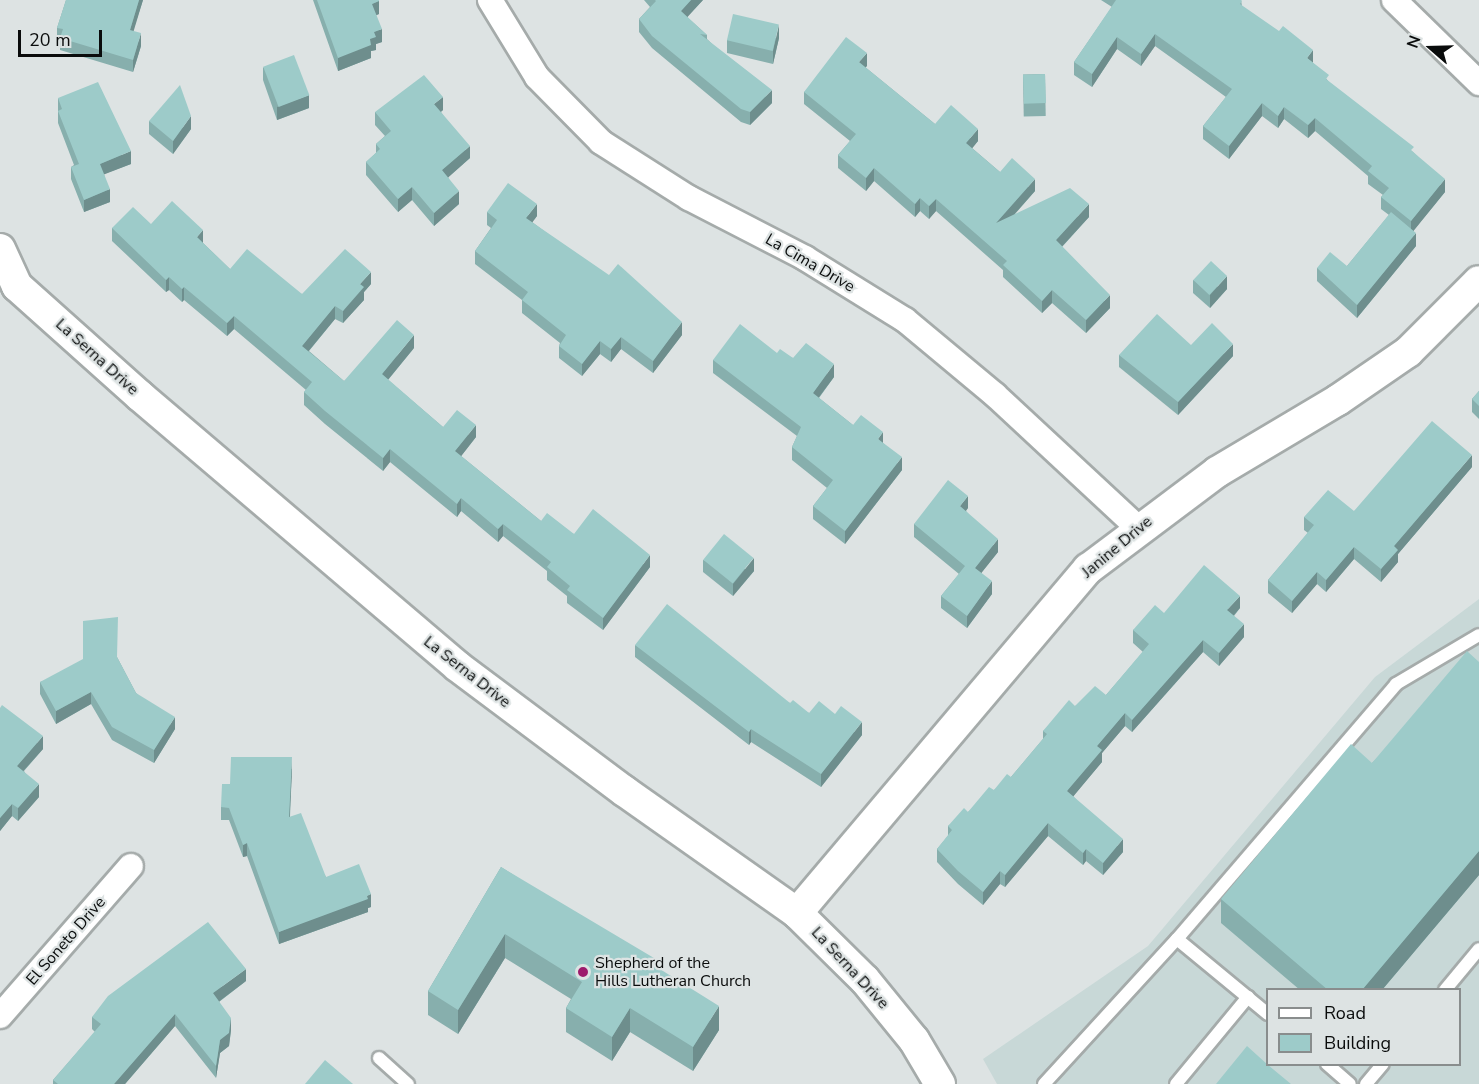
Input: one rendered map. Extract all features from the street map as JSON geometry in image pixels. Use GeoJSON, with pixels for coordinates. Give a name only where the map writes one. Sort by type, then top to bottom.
{"type":"FeatureCollection","features":[{"type":"Feature","properties":{"kind":"street","name":"La Cima Drive"},"geometry":{"type":"LineString","coordinates":[[490,0],[537,77],[601,142],[689,198],[805,258],[905,320],[995,395],[1138,528]]}},
{"type":"Feature","properties":{"kind":"street"},"geometry":{"type":"LineString","coordinates":[[1394,0],[1479,83]]}},
{"type":"Feature","properties":{"kind":"street","name":"La Serna Drive"},"geometry":{"type":"LineString","coordinates":[[0,249],[17,286],[140,396],[457,666],[624,791],[797,913],[865,980],[914,1040],[940,1084]]}},
{"type":"Feature","properties":{"kind":"street","name":"Janine Drive"},"geometry":{"type":"LineString","coordinates":[[797,913],[1088,568],[1138,528],[1217,472],[1338,400],[1408,352],[1479,281]]}},
{"type":"Feature","properties":{"kind":"street","name":"El Soneto Drive"},"geometry":{"type":"LineString","coordinates":[[0,1016],[131,866]]}},
{"type":"Feature","properties":{"kind":"lane"},"geometry":{"type":"LineString","coordinates":[[1044,1084],[1177,939],[1396,684],[1479,635]]}},
{"type":"Feature","properties":{"kind":"lane"},"geometry":{"type":"LineString","coordinates":[[1177,939],[1266,1012]]}},
{"type":"Feature","properties":{"kind":"lane"},"geometry":{"type":"LineString","coordinates":[[1447,988],[1479,949]]}},
{"type":"Feature","properties":{"kind":"lane"},"geometry":{"type":"LineString","coordinates":[[1176,1084],[1248,997]]}},
{"type":"Feature","properties":{"kind":"lane"},"geometry":{"type":"LineString","coordinates":[[380,1058],[408,1084]]}},
{"type":"Feature","properties":{"kind":"lane"},"geometry":{"type":"LineString","coordinates":[[1329,1066],[1350,1084]]}},
{"type":"Feature","properties":{"kind":"lane"},"geometry":{"type":"LineString","coordinates":[[1366,1084],[1382,1066]]}},
{"type":"Feature","properties":{"kind":"shaded area"},"geometry":{"type":"Polygon","coordinates":[[[1479,599],[1479,1084],[997,1084],[983,1059],[1148,946],[1375,677],[1479,599]]]}},
{"type":"Feature","properties":{"kind":"building"},"geometry":{"type":"Polygon","coordinates":[[[66,0],[139,0],[130,30],[141,33],[133,60],[60,38],[63,29],[57,28],[66,0]]]}},
{"type":"Feature","properties":{"kind":"building"},"geometry":{"type":"Polygon","coordinates":[[[317,0],[379,0],[372,4],[382,29],[374,32],[376,37],[370,39],[371,45],[338,58],[317,0]]]}},
{"type":"Feature","properties":{"kind":"building"},"geometry":{"type":"Polygon","coordinates":[[[655,0],[691,0],[681,11],[707,35],[700,34],[772,90],[750,112],[741,109],[652,36],[639,19],[655,0]]]}},
{"type":"Feature","properties":{"kind":"building"},"geometry":{"type":"Polygon","coordinates":[[[1116,0],[1241,0],[1240,4],[1279,31],[1283,26],[1313,50],[1307,58],[1329,75],[1326,79],[1414,147],[1411,150],[1445,179],[1411,221],[1381,197],[1389,188],[1368,171],[1372,166],[1315,118],[1308,125],[1284,107],[1278,116],[1262,103],[1229,146],[1203,126],[1232,89],[1155,34],[1141,54],[1117,37],[1092,74],[1074,62],[1116,0]]]}},
{"type":"Feature","properties":{"kind":"building"},"geometry":{"type":"Polygon","coordinates":[[[733,14],[779,25],[773,51],[727,40],[733,14]]]}},
{"type":"Feature","properties":{"kind":"building"},"geometry":{"type":"Polygon","coordinates":[[[846,37],[867,53],[859,62],[935,124],[951,105],[978,129],[966,143],[1000,172],[1012,158],[1035,179],[996,223],[1070,188],[1089,204],[1056,240],[1110,295],[1086,320],[1052,290],[1042,301],[1003,265],[1007,261],[936,199],[929,206],[920,198],[915,204],[874,168],[866,178],[838,155],[856,134],[804,92],[846,37]]]}},
{"type":"Feature","properties":{"kind":"building"},"geometry":{"type":"Polygon","coordinates":[[[294,55],[309,95],[279,107],[263,67],[294,55]]]}},
{"type":"Feature","properties":{"kind":"building"},"geometry":{"type":"Polygon","coordinates":[[[1045,74],[1046,103],[1024,104],[1023,75],[1045,74]]]}},
{"type":"Feature","properties":{"kind":"building"},"geometry":{"type":"Polygon","coordinates":[[[424,75],[443,97],[434,104],[470,146],[442,170],[459,191],[434,213],[412,187],[398,199],[366,162],[380,149],[376,144],[391,131],[375,112],[424,75]]]}},
{"type":"Feature","properties":{"kind":"building"},"geometry":{"type":"Polygon","coordinates":[[[98,82],[131,151],[100,164],[110,189],[84,200],[71,167],[79,164],[58,111],[62,109],[58,98],[98,82]]]}},
{"type":"Feature","properties":{"kind":"building"},"geometry":{"type":"Polygon","coordinates":[[[180,85],[191,116],[173,141],[149,121],[180,85]]]}},
{"type":"Feature","properties":{"kind":"building"},"geometry":{"type":"Polygon","coordinates":[[[508,183],[537,204],[526,218],[609,275],[618,264],[682,322],[653,361],[621,337],[611,349],[600,341],[582,364],[559,346],[566,335],[522,300],[528,292],[475,251],[497,220],[487,212],[508,183]]]}},
{"type":"Feature","properties":{"kind":"building"},"geometry":{"type":"Polygon","coordinates":[[[172,201],[203,230],[197,237],[230,269],[247,249],[302,294],[345,249],[371,272],[360,284],[364,287],[343,311],[335,306],[302,346],[344,381],[397,320],[414,335],[382,374],[443,427],[457,410],[476,425],[455,451],[541,521],[547,513],[574,534],[593,509],[650,555],[603,618],[567,590],[570,586],[547,567],[551,562],[503,524],[498,529],[461,498],[457,504],[390,449],[383,458],[304,392],[312,382],[234,316],[227,323],[184,287],[182,289],[169,277],[166,280],[112,228],[133,207],[151,224],[172,201]]]}},
{"type":"Feature","properties":{"kind":"building"},"geometry":{"type":"Polygon","coordinates":[[[1391,212],[1416,233],[1357,305],[1317,268],[1330,252],[1347,266],[1391,212]]]}},
{"type":"Feature","properties":{"kind":"building"},"geometry":{"type":"Polygon","coordinates":[[[1211,261],[1227,276],[1209,295],[1193,280],[1211,261]]]}},
{"type":"Feature","properties":{"kind":"building"},"geometry":{"type":"Polygon","coordinates":[[[1157,314],[1191,345],[1212,323],[1233,344],[1178,402],[1119,355],[1157,314]]]}},
{"type":"Feature","properties":{"kind":"building"},"geometry":{"type":"Polygon","coordinates":[[[740,324],[777,353],[780,349],[793,358],[806,343],[834,364],[813,393],[853,425],[861,415],[883,432],[878,439],[902,457],[845,531],[813,506],[833,480],[792,447],[801,427],[713,360],[740,324]]]}},
{"type":"Feature","properties":{"kind":"building"},"geometry":{"type":"Polygon","coordinates":[[[1479,391],[1479,406],[1472,399],[1479,391]]]}},
{"type":"Feature","properties":{"kind":"building"},"geometry":{"type":"Polygon","coordinates":[[[1432,421],[1472,455],[1394,546],[1398,550],[1381,569],[1354,547],[1326,580],[1317,572],[1292,601],[1268,580],[1314,525],[1304,517],[1328,490],[1354,511],[1432,421]]]}},
{"type":"Feature","properties":{"kind":"building"},"geometry":{"type":"Polygon","coordinates":[[[948,480],[968,496],[960,506],[998,539],[975,568],[992,581],[967,616],[941,596],[965,566],[914,524],[948,480]]]}},
{"type":"Feature","properties":{"kind":"building"},"geometry":{"type":"Polygon","coordinates":[[[724,534],[754,558],[733,584],[703,560],[724,534]]]}},
{"type":"Feature","properties":{"kind":"building"},"geometry":{"type":"Polygon","coordinates":[[[1204,565],[1240,596],[1227,610],[1244,624],[1219,653],[1203,640],[1132,720],[1125,713],[1097,746],[1102,750],[1067,791],[1123,839],[1103,863],[1086,849],[1083,853],[1048,823],[1005,875],[1000,871],[983,892],[937,849],[952,830],[948,826],[964,808],[968,812],[989,787],[994,790],[1007,774],[1011,777],[1047,734],[1043,731],[1069,700],[1075,706],[1095,686],[1106,695],[1149,644],[1133,630],[1155,605],[1164,613],[1204,565]]]}},
{"type":"Feature","properties":{"kind":"building"},"geometry":{"type":"Polygon","coordinates":[[[667,604],[790,703],[793,700],[809,713],[819,701],[835,714],[841,706],[862,722],[821,774],[751,729],[749,732],[635,645],[667,604]]]}},
{"type":"Feature","properties":{"kind":"building"},"geometry":{"type":"Polygon","coordinates":[[[118,617],[117,657],[136,693],[175,717],[154,750],[112,727],[91,692],[56,711],[40,682],[83,659],[83,621],[118,617]]]}},
{"type":"Feature","properties":{"kind":"building"},"geometry":{"type":"Polygon","coordinates":[[[1467,651],[1479,662],[1479,851],[1364,988],[1326,988],[1221,899],[1351,744],[1372,763],[1467,651]]]}},
{"type":"Feature","properties":{"kind":"building"},"geometry":{"type":"Polygon","coordinates":[[[2,705],[43,736],[17,766],[39,784],[18,808],[12,804],[0,818],[0,708],[2,705]]]}},
{"type":"Feature","properties":{"kind":"building"},"geometry":{"type":"Polygon","coordinates":[[[231,757],[292,757],[289,817],[301,813],[326,877],[359,864],[371,894],[367,896],[368,899],[279,932],[247,843],[243,845],[229,808],[221,807],[222,784],[230,784],[231,757]]]}},
{"type":"Feature","properties":{"kind":"building","name":"Shepherd of the Hills Lutheran Church"},"geometry":{"type":"Polygon","coordinates":[[[501,867],[659,961],[655,966],[719,1006],[693,1047],[630,1008],[612,1037],[566,1008],[582,982],[505,934],[458,1010],[428,991],[501,867]]]}},
{"type":"Feature","properties":{"kind":"building"},"geometry":{"type":"Polygon","coordinates":[[[208,922],[246,969],[213,993],[231,1018],[229,1033],[220,1040],[216,1066],[175,1014],[114,1084],[58,1084],[53,1080],[101,1024],[92,1017],[108,996],[208,922]]]}},
{"type":"Feature","properties":{"kind":"building"},"geometry":{"type":"Polygon","coordinates":[[[1247,1046],[1266,1063],[1266,1066],[1269,1066],[1291,1084],[1216,1084],[1247,1046]]]}},
{"type":"Feature","properties":{"kind":"building"},"geometry":{"type":"Polygon","coordinates":[[[325,1060],[353,1084],[305,1084],[325,1060]]]}},
{"type":"Feature","properties":{"kind":"place","name":"Shepherd of the Hills Lutheran Church"},"geometry":{"type":"Point","coordinates":[583,972]}}]}
